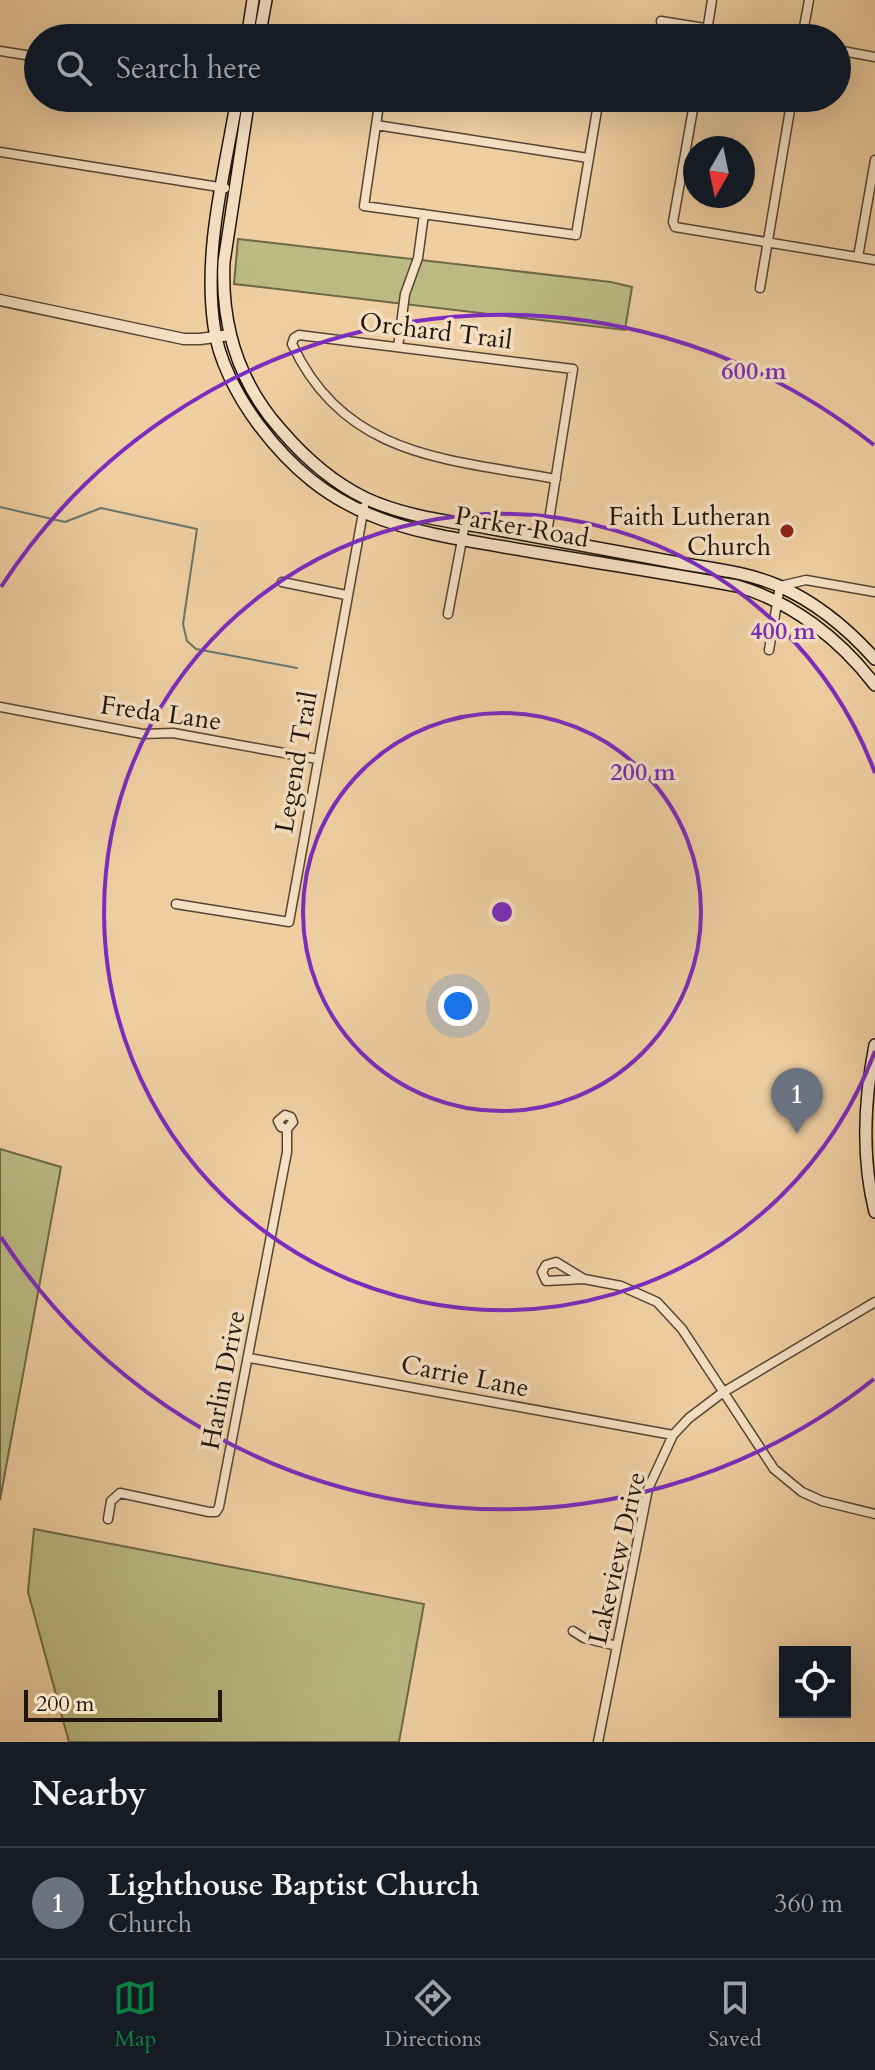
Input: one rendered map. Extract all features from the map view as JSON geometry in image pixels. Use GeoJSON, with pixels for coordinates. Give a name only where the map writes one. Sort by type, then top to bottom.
{"type":"FeatureCollection","features":[{"type":"Feature","properties":{"kind":"main road"},"geometry":{"type":"LineString","coordinates":[[249,24],[253,0]]}},
{"type":"Feature","properties":{"kind":"main road"},"geometry":{"type":"LineString","coordinates":[[262,24],[266,0]]}},
{"type":"Feature","properties":{"kind":"main road"},"geometry":{"type":"LineString","coordinates":[[228,189],[236,112]]}},
{"type":"Feature","properties":{"kind":"main road"},"geometry":{"type":"LineString","coordinates":[[228,189],[246,112]]}},
{"type":"Feature","properties":{"kind":"main road","name":"Parker Road"},"geometry":{"type":"LineString","coordinates":[[228,189],[223,283],[230,335],[244,375],[262,409],[314,464],[366,498],[392,509],[728,570],[780,586],[818,608],[875,659]]}},
{"type":"Feature","properties":{"kind":"main road","name":"Parker Road"},"geometry":{"type":"LineString","coordinates":[[228,189],[212,256],[211,302],[216,338],[239,394],[270,441],[326,493],[363,512],[409,529],[737,586],[760,593],[814,624],[862,668],[875,685]]}},
{"type":"Feature","properties":{"kind":"main road"},"geometry":{"type":"LineString","coordinates":[[875,1045],[864,1122],[868,1180],[875,1212]]}},
{"type":"Feature","properties":{"kind":"street"},"geometry":{"type":"LineString","coordinates":[[708,24],[712,0]]}},
{"type":"Feature","properties":{"kind":"street"},"geometry":{"type":"LineString","coordinates":[[805,24],[809,0]]}},
{"type":"Feature","properties":{"kind":"street"},"geometry":{"type":"LineString","coordinates":[[661,21],[672,24]]}},
{"type":"Feature","properties":{"kind":"street"},"geometry":{"type":"LineString","coordinates":[[0,51],[24,55]]}},
{"type":"Feature","properties":{"kind":"street"},"geometry":{"type":"LineString","coordinates":[[851,53],[875,57]]}},
{"type":"Feature","properties":{"kind":"street"},"geometry":{"type":"LineString","coordinates":[[378,112],[364,206],[576,235],[596,112]]}},
{"type":"Feature","properties":{"kind":"street"},"geometry":{"type":"LineString","coordinates":[[693,112],[673,222],[675,227],[875,260]]}},
{"type":"Feature","properties":{"kind":"street"},"geometry":{"type":"LineString","coordinates":[[760,288],[790,112]]}},
{"type":"Feature","properties":{"kind":"street"},"geometry":{"type":"LineString","coordinates":[[376,125],[588,158]]}},
{"type":"Feature","properties":{"kind":"street"},"geometry":{"type":"LineString","coordinates":[[0,152],[228,189]]}},
{"type":"Feature","properties":{"kind":"street"},"geometry":{"type":"LineString","coordinates":[[858,257],[875,160]]}},
{"type":"Feature","properties":{"kind":"street"},"geometry":{"type":"LineString","coordinates":[[398,347],[405,294],[418,258],[424,214]]}},
{"type":"Feature","properties":{"kind":"street"},"geometry":{"type":"LineString","coordinates":[[0,300],[184,339],[230,335]]}},
{"type":"Feature","properties":{"kind":"street","name":"Orchard Trail"},"geometry":{"type":"LineString","coordinates":[[299,335],[398,347],[573,369],[556,479],[428,456],[392,445],[338,408],[317,386],[292,344],[299,335]]}},
{"type":"Feature","properties":{"kind":"street"},"geometry":{"type":"LineString","coordinates":[[546,539],[556,479]]}},
{"type":"Feature","properties":{"kind":"street","name":"Legend Trail"},"geometry":{"type":"LineString","coordinates":[[176,904],[289,922],[366,498]]}},
{"type":"Feature","properties":{"kind":"street"},"geometry":{"type":"LineString","coordinates":[[448,614],[465,524]]}},
{"type":"Feature","properties":{"kind":"street"},"geometry":{"type":"LineString","coordinates":[[769,650],[780,586],[806,580],[875,592]]}},
{"type":"Feature","properties":{"kind":"street"},"geometry":{"type":"LineString","coordinates":[[282,582],[346,595]]}},
{"type":"Feature","properties":{"kind":"street","name":"Freda Lane"},"geometry":{"type":"LineString","coordinates":[[0,707],[143,734],[173,733],[317,759]]}},
{"type":"Feature","properties":{"kind":"street","name":"Harlin Drive"},"geometry":{"type":"LineString","coordinates":[[108,1519],[111,1501],[120,1493],[216,1512],[250,1358],[287,1152],[287,1129]]}},
{"type":"Feature","properties":{"kind":"street"},"geometry":{"type":"LineString","coordinates":[[584,1279],[621,1286],[657,1302],[682,1329],[774,1469],[802,1492],[822,1501],[875,1514]]}},
{"type":"Feature","properties":{"kind":"street","name":"Lakeview Drive"},"geometry":{"type":"LineString","coordinates":[[598,1742],[648,1489],[673,1435],[689,1418],[722,1393],[875,1302]]}},
{"type":"Feature","properties":{"kind":"street","name":"Carrie Lane"},"geometry":{"type":"LineString","coordinates":[[250,1358],[673,1435]]}},
{"type":"Feature","properties":{"kind":"street"},"geometry":{"type":"LineString","coordinates":[[573,1631],[584,1638],[617,1646]]}},
{"type":"Feature","properties":{"kind":"shaded area"},"geometry":{"type":"Polygon","coordinates":[[[238,239],[611,282],[632,287],[625,330],[234,284],[238,239]]]}},
{"type":"Feature","properties":{"kind":"shaded area"},"geometry":{"type":"Polygon","coordinates":[[[0,1149],[61,1167],[0,1500],[0,1149]]]}},
{"type":"Feature","properties":{"kind":"shaded area"},"geometry":{"type":"Polygon","coordinates":[[[34,1529],[424,1604],[399,1742],[69,1742],[28,1592],[34,1529]]]}},
{"type":"Feature","properties":{"kind":"waterway"},"geometry":{"type":"LineString","coordinates":[[0,507],[65,522],[101,508],[197,529],[183,624],[187,641],[196,649],[297,668]]}},
{"type":"Feature","properties":{"kind":"place","name":"Faith Lutheran Church"},"geometry":{"type":"Point","coordinates":[787,531]}},
{"type":"Feature","properties":{"kind":"place","name":"Lighthouse Baptist Church"},"geometry":{"type":"Point","coordinates":[797,1134]}}]}
